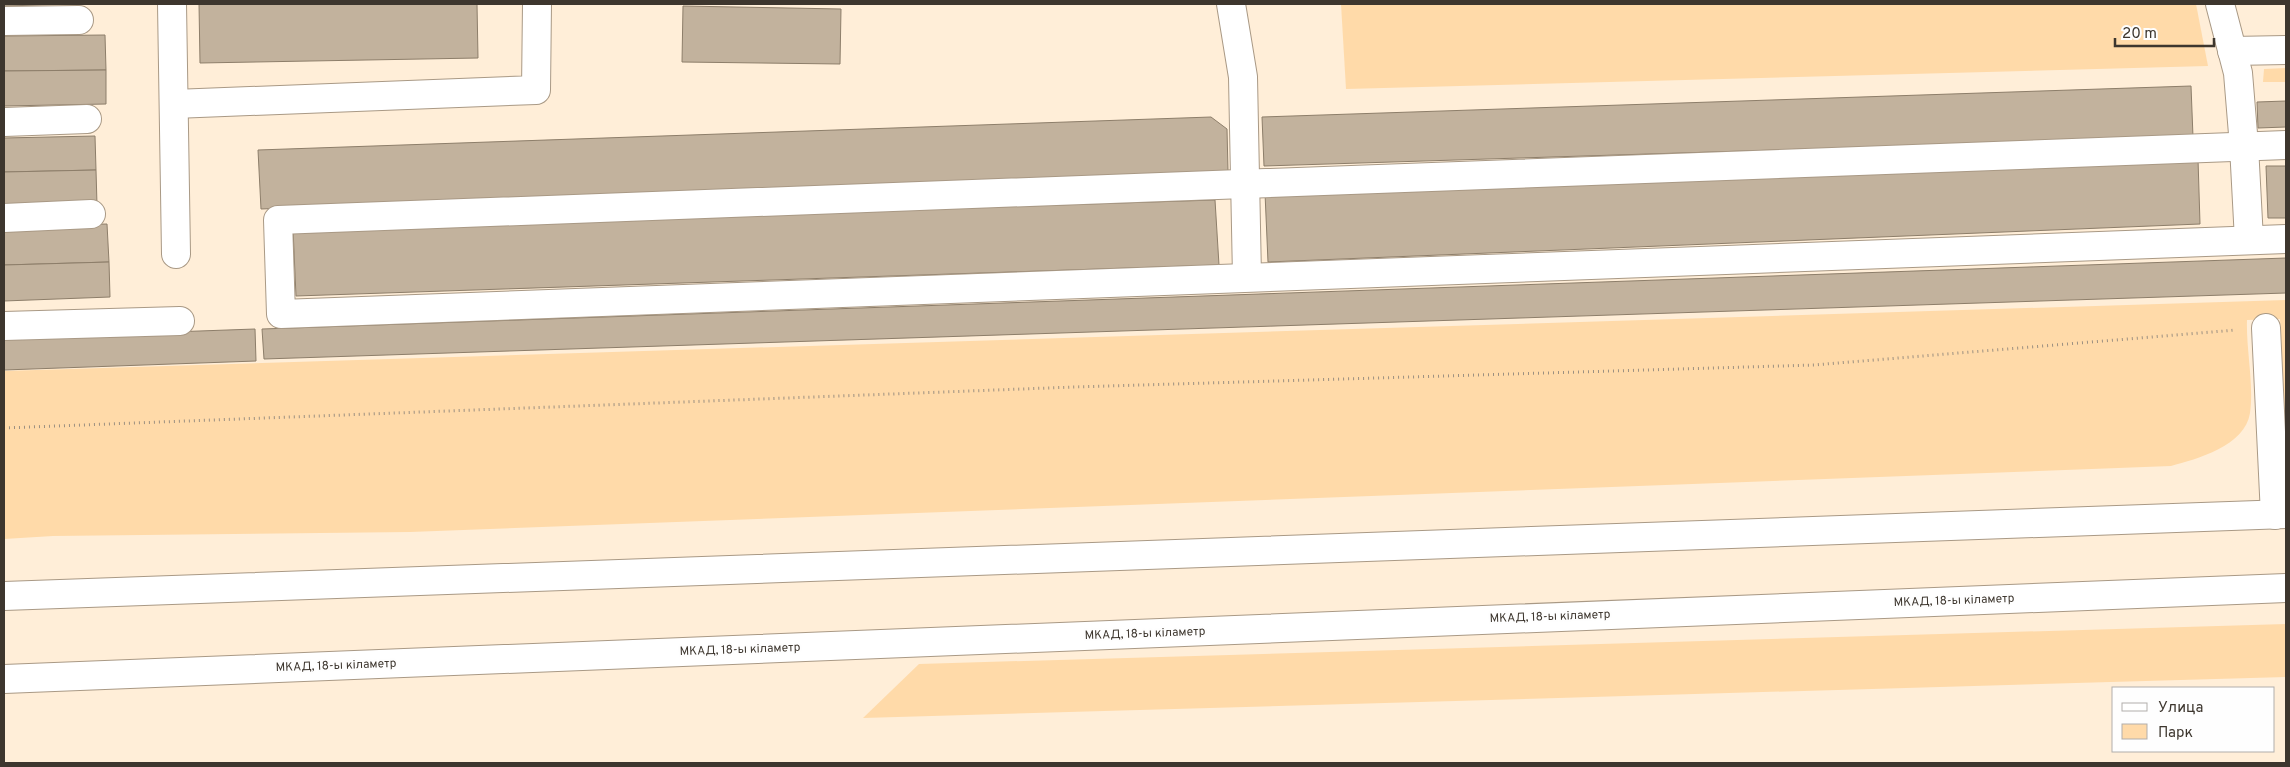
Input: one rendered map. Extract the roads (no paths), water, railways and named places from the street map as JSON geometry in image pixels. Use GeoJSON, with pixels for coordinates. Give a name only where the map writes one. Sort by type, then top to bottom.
{"type":"FeatureCollection","features":[{"type":"Feature","properties":{"kind":"main road"},"geometry":{"type":"LineString","coordinates":[[172,4],[176,254]]}},
{"type":"Feature","properties":{"kind":"main road"},"geometry":{"type":"LineString","coordinates":[[174,104],[536,90],[537,4]]}},
{"type":"Feature","properties":{"kind":"main road"},"geometry":{"type":"LineString","coordinates":[[1231,4],[1243,77],[1247,278]]}},
{"type":"Feature","properties":{"kind":"main road"},"geometry":{"type":"LineString","coordinates":[[2220,4],[2238,72],[2249,240]]}},
{"type":"Feature","properties":{"kind":"main road"},"geometry":{"type":"LineString","coordinates":[[4,21],[79,20]]}},
{"type":"Feature","properties":{"kind":"main road"},"geometry":{"type":"LineString","coordinates":[[2232,51],[2286,50]]}},
{"type":"Feature","properties":{"kind":"main road"},"geometry":{"type":"LineString","coordinates":[[4,122],[87,119]]}},
{"type":"Feature","properties":{"kind":"main road"},"geometry":{"type":"LineString","coordinates":[[2286,145],[278,220],[281,314],[2286,239]]}},
{"type":"Feature","properties":{"kind":"main road"},"geometry":{"type":"LineString","coordinates":[[4,218],[91,214]]}},
{"type":"Feature","properties":{"kind":"main road"},"geometry":{"type":"LineString","coordinates":[[4,326],[180,321]]}},
{"type":"Feature","properties":{"kind":"main road"},"geometry":{"type":"LineString","coordinates":[[4,596],[2280,514],[2266,328]]}},
{"type":"Feature","properties":{"kind":"main road","name":"МКАД, 18-ы кіламетр"},"geometry":{"type":"LineString","coordinates":[[4,680],[2286,588]]}}]}
